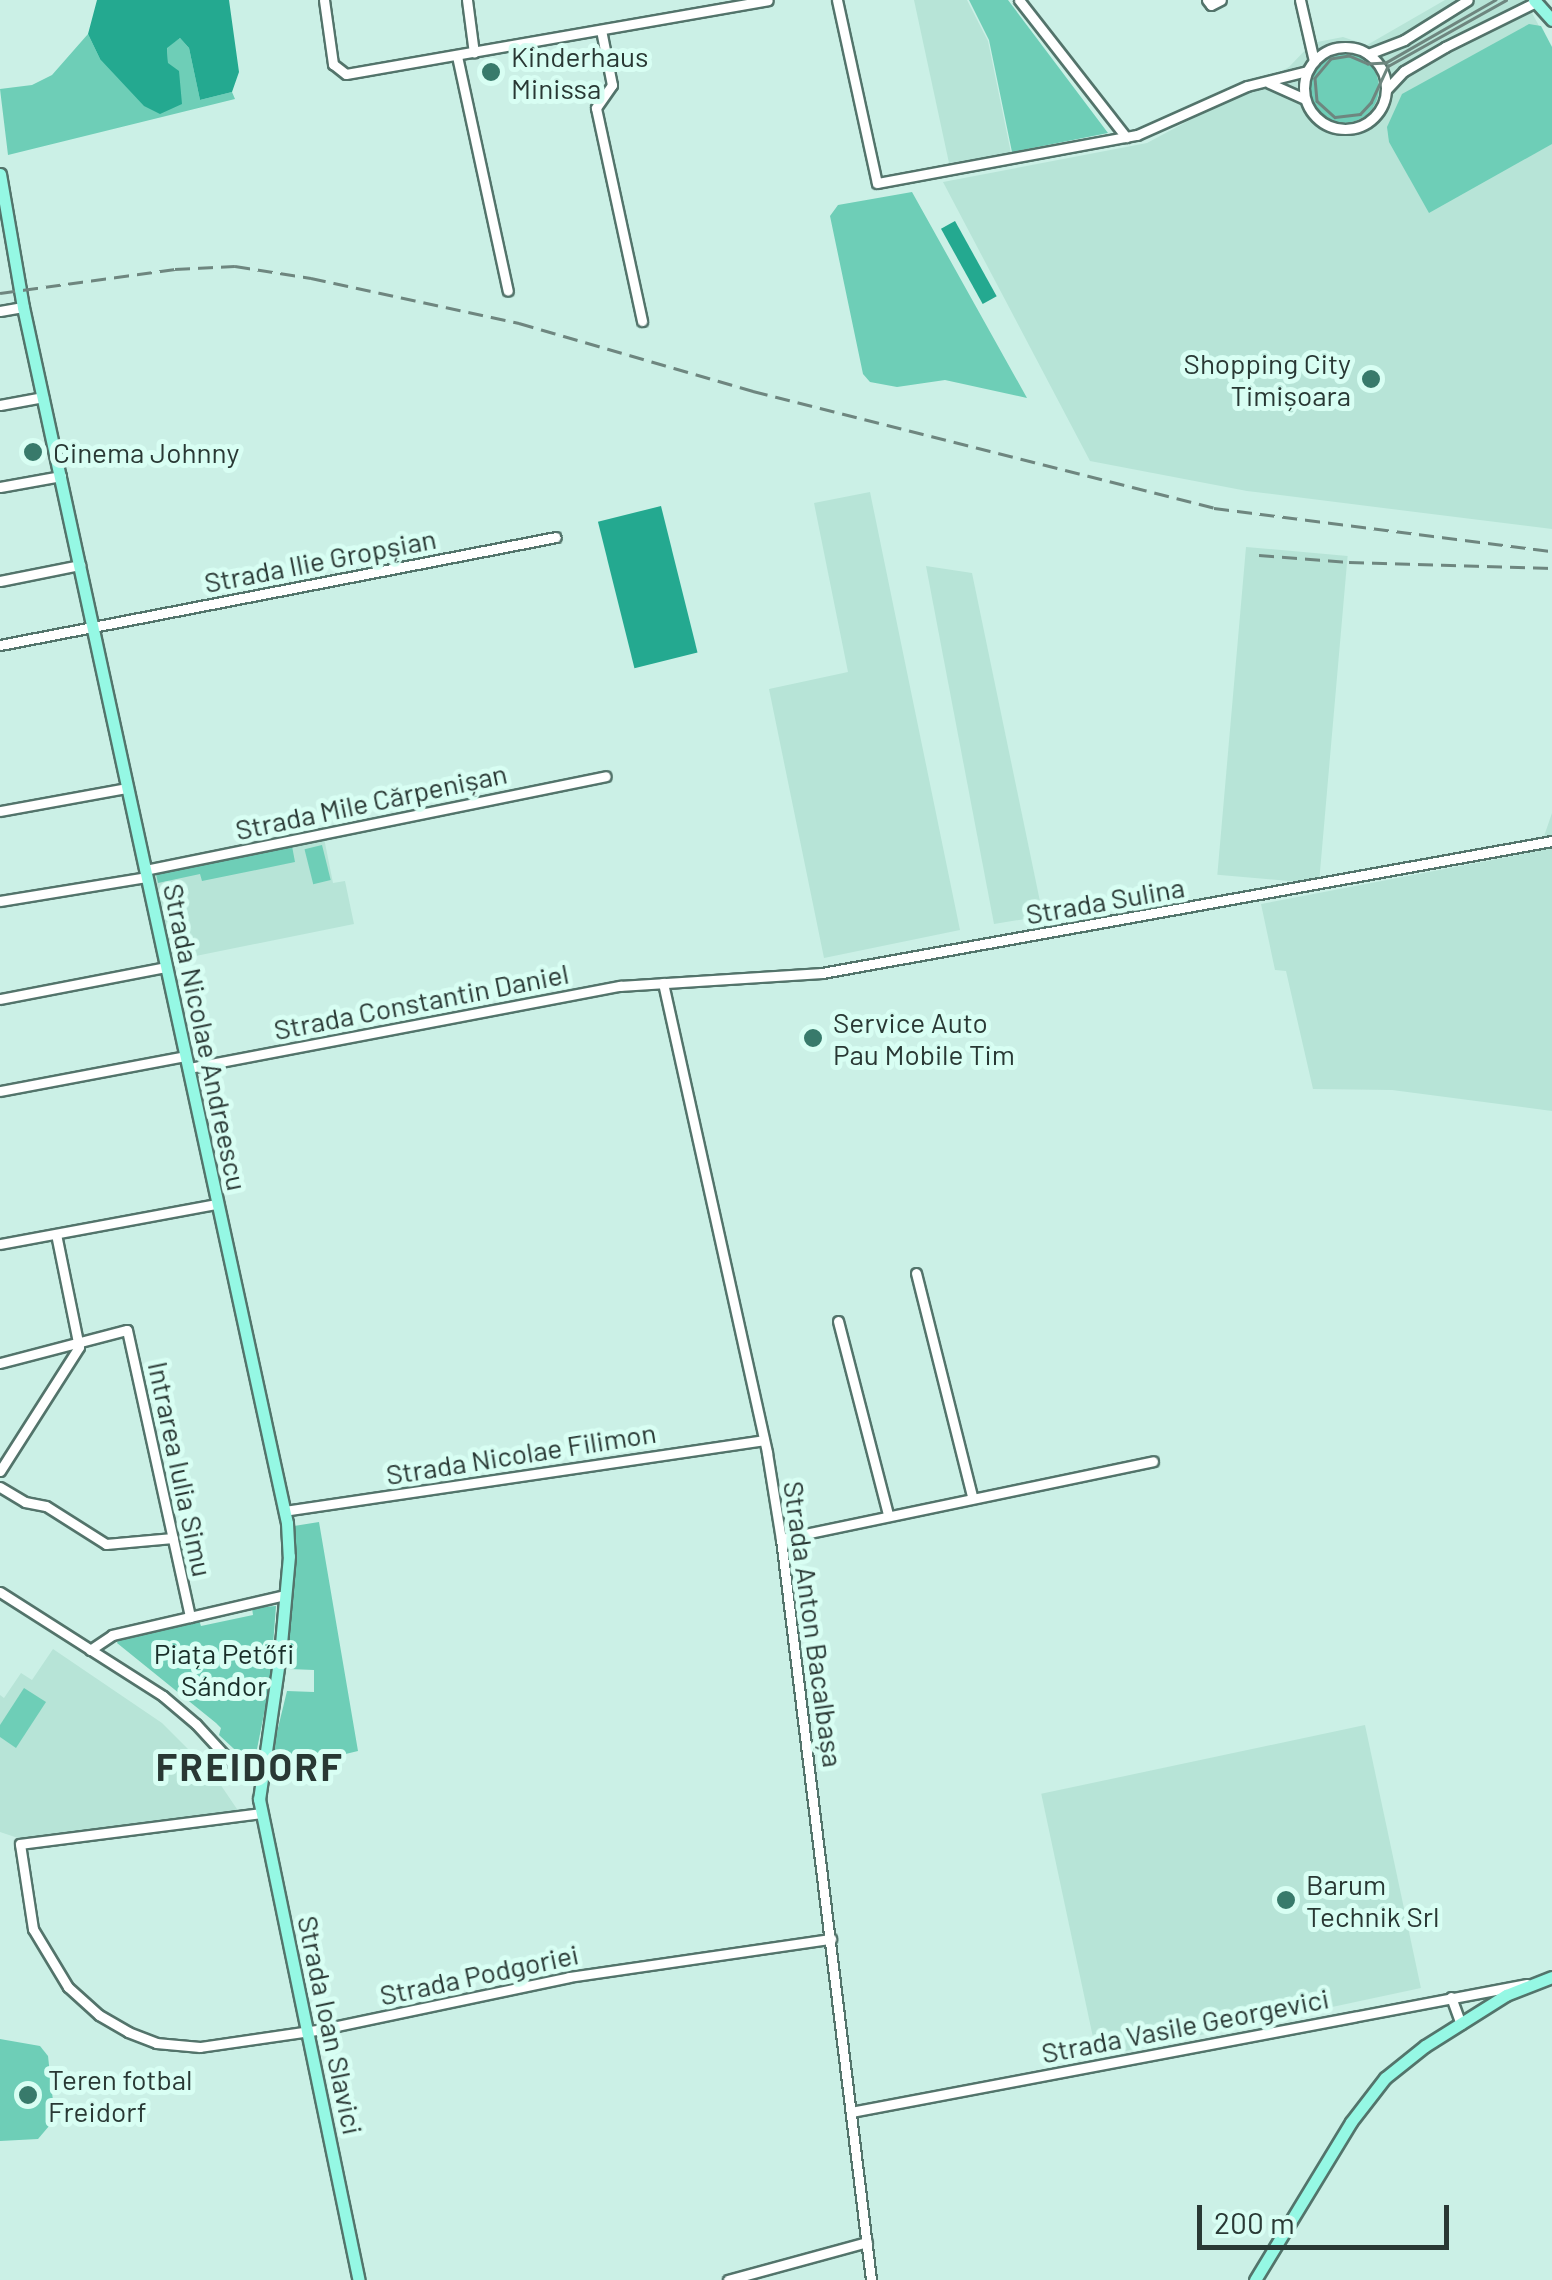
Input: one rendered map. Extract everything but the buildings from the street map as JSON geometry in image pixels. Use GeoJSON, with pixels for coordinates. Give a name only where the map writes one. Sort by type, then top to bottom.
{"type":"FeatureCollection","features":[{"type":"Feature","properties":{"kind":"main road"},"geometry":{"type":"LineString","coordinates":[[1537,1],[1552,20]]}},
{"type":"Feature","properties":{"kind":"main road","name":"Strada Nicolae Andreescu"},"geometry":{"type":"LineString","coordinates":[[0,174],[23,307],[290,1545],[272,1714],[259,1780]]}},
{"type":"Feature","properties":{"kind":"main road","name":"Strada Ioan Slavici"},"geometry":{"type":"LineString","coordinates":[[259,1780],[261,1813],[359,2280]]}},
{"type":"Feature","properties":{"kind":"main road"},"geometry":{"type":"LineString","coordinates":[[1256,2280],[1367,2100],[1400,2064],[1528,1984],[1552,1977]]}},
{"type":"Feature","properties":{"kind":"street"},"geometry":{"type":"LineString","coordinates":[[324,0],[333,64],[338,72],[457,56],[768,0]]}},
{"type":"Feature","properties":{"kind":"street"},"geometry":{"type":"LineString","coordinates":[[467,0],[474,53]]}},
{"type":"Feature","properties":{"kind":"street"},"geometry":{"type":"LineString","coordinates":[[837,0],[877,183],[1126,137],[1247,86],[1307,71]]}},
{"type":"Feature","properties":{"kind":"street"},"geometry":{"type":"LineString","coordinates":[[1019,0],[1126,137]]}},
{"type":"Feature","properties":{"kind":"street"},"geometry":{"type":"LineString","coordinates":[[1300,0],[1314,61]]}},
{"type":"Feature","properties":{"kind":"street"},"geometry":{"type":"LineString","coordinates":[[1368,54],[1404,40],[1468,0]]}},
{"type":"Feature","properties":{"kind":"street"},"geometry":{"type":"LineString","coordinates":[[1266,82],[1305,99],[1324,123],[1354,128],[1377,112],[1386,90],[1404,71],[1444,46],[1537,1]]}},
{"type":"Feature","properties":{"kind":"street"},"geometry":{"type":"LineString","coordinates":[[1308,28],[1330,49]]}},
{"type":"Feature","properties":{"kind":"street"},"geometry":{"type":"LineString","coordinates":[[601,30],[612,85],[596,108],[642,321]]}},
{"type":"Feature","properties":{"kind":"street"},"geometry":{"type":"LineString","coordinates":[[1305,99],[1307,71],[1330,49],[1350,47],[1368,54],[1379,65],[1386,90]]}},
{"type":"Feature","properties":{"kind":"street"},"geometry":{"type":"LineString","coordinates":[[457,56],[508,291]]}},
{"type":"Feature","properties":{"kind":"street"},"geometry":{"type":"LineString","coordinates":[[0,312],[23,307]]}},
{"type":"Feature","properties":{"kind":"street"},"geometry":{"type":"LineString","coordinates":[[0,405],[44,397]]}},
{"type":"Feature","properties":{"kind":"street"},"geometry":{"type":"LineString","coordinates":[[0,487],[61,476]]}},
{"type":"Feature","properties":{"kind":"street","name":"Strada Ilie Gropșian"},"geometry":{"type":"LineString","coordinates":[[0,644],[556,537]]}},
{"type":"Feature","properties":{"kind":"street"},"geometry":{"type":"LineString","coordinates":[[0,581],[80,565]]}},
{"type":"Feature","properties":{"kind":"street","name":"Strada Mile Cărpenișan"},"geometry":{"type":"LineString","coordinates":[[0,901],[146,874],[606,776]]}},
{"type":"Feature","properties":{"kind":"street"},"geometry":{"type":"LineString","coordinates":[[0,811],[127,788]]}},
{"type":"Feature","properties":{"kind":"street","name":"Strada Sulina"},"geometry":{"type":"LineString","coordinates":[[663,984],[822,973],[1552,842]]}},
{"type":"Feature","properties":{"kind":"street"},"geometry":{"type":"LineString","coordinates":[[0,999],[166,967]]}},
{"type":"Feature","properties":{"kind":"street","name":"Strada Constantin Daniel"},"geometry":{"type":"LineString","coordinates":[[0,1091],[620,986],[663,984]]}},
{"type":"Feature","properties":{"kind":"street","name":"Strada Anton Bacalbașa"},"geometry":{"type":"LineString","coordinates":[[663,984],[764,1440],[781,1539],[871,2280]]}},
{"type":"Feature","properties":{"kind":"street"},"geometry":{"type":"LineString","coordinates":[[0,1244],[216,1204]]}},
{"type":"Feature","properties":{"kind":"street"},"geometry":{"type":"LineString","coordinates":[[0,1471],[78,1352],[56,1234]]}},
{"type":"Feature","properties":{"kind":"street"},"geometry":{"type":"LineString","coordinates":[[916,1273],[972,1496]]}},
{"type":"Feature","properties":{"kind":"street"},"geometry":{"type":"LineString","coordinates":[[838,1321],[888,1516]]}},
{"type":"Feature","properties":{"kind":"street","name":"Intrarea Iulia Simu"},"geometry":{"type":"LineString","coordinates":[[78,1340],[127,1330],[190,1617]]}},
{"type":"Feature","properties":{"kind":"street"},"geometry":{"type":"LineString","coordinates":[[0,1363],[78,1340]]}},
{"type":"Feature","properties":{"kind":"street","name":"Strada Nicolae Filimon"},"geometry":{"type":"LineString","coordinates":[[284,1510],[764,1440]]}},
{"type":"Feature","properties":{"kind":"street"},"geometry":{"type":"LineString","coordinates":[[781,1539],[1154,1460]]}},
{"type":"Feature","properties":{"kind":"street"},"geometry":{"type":"LineString","coordinates":[[0,1487],[24,1502],[46,1506],[106,1544],[173,1538]]}},
{"type":"Feature","properties":{"kind":"street"},"geometry":{"type":"LineString","coordinates":[[0,1592],[163,1696],[196,1724],[241,1773],[259,1780]]}},
{"type":"Feature","properties":{"kind":"street"},"geometry":{"type":"LineString","coordinates":[[90,1650],[112,1635],[285,1595]]}},
{"type":"Feature","properties":{"kind":"street","name":"Strada Podgoriei"},"geometry":{"type":"LineString","coordinates":[[261,1813],[20,1844],[28,1912],[40,1945],[68,1987],[108,2022],[156,2043],[183,2047],[307,2030],[570,1977],[831,1939]]}},
{"type":"Feature","properties":{"kind":"street","name":"Strada Vasile Georgevici"},"geometry":{"type":"LineString","coordinates":[[852,2112],[1528,1984]]}},
{"type":"Feature","properties":{"kind":"street"},"geometry":{"type":"LineString","coordinates":[[1451,1997],[1461,2024]]}},
{"type":"Feature","properties":{"kind":"street"},"geometry":{"type":"LineString","coordinates":[[728,2280],[867,2242]]}},
{"type":"Feature","properties":{"kind":"shaded area"},"geometry":{"type":"Polygon","coordinates":[[[97,0],[229,0],[239,72],[232,92],[200,100],[189,48],[180,38],[167,48],[168,63],[179,71],[182,104],[160,114],[144,106],[100,59],[88,34],[97,0]]]}},
{"type":"Feature","properties":{"kind":"shaded area"},"geometry":{"type":"Polygon","coordinates":[[[914,0],[967,0],[988,41],[1011,153],[949,163],[914,0]]]}},
{"type":"Feature","properties":{"kind":"shaded area"},"geometry":{"type":"Polygon","coordinates":[[[1445,0],[1525,0],[1552,50],[1552,529],[1247,491],[1090,461],[943,182],[1147,143],[1289,67],[1312,43],[1343,37],[1367,45],[1445,0]]]}},
{"type":"Feature","properties":{"kind":"shaded area"},"geometry":{"type":"Polygon","coordinates":[[[955,221],[997,296],[983,304],[941,229],[955,221]]]}},
{"type":"Feature","properties":{"kind":"shaded area"},"geometry":{"type":"Polygon","coordinates":[[[870,492],[960,930],[824,958],[769,689],[848,672],[814,503],[870,492]]]}},
{"type":"Feature","properties":{"kind":"shaded area"},"geometry":{"type":"Polygon","coordinates":[[[661,506],[698,653],[634,668],[598,522],[661,506]]]}},
{"type":"Feature","properties":{"kind":"shaded area"},"geometry":{"type":"Polygon","coordinates":[[[1246,547],[1348,556],[1319,884],[1217,875],[1246,547]]]}},
{"type":"Feature","properties":{"kind":"shaded area"},"geometry":{"type":"Polygon","coordinates":[[[926,566],[972,573],[1043,916],[994,924],[926,566]]]}},
{"type":"Feature","properties":{"kind":"shaded area"},"geometry":{"type":"Polygon","coordinates":[[[1552,813],[1552,1111],[1392,1090],[1313,1089],[1286,971],[1275,970],[1261,904],[1539,851],[1552,813]]]}},
{"type":"Feature","properties":{"kind":"shaded area"},"geometry":{"type":"Polygon","coordinates":[[[324,838],[333,883],[345,881],[354,924],[171,961],[152,874],[324,838]]]}},
{"type":"Feature","properties":{"kind":"shaded area"},"geometry":{"type":"Polygon","coordinates":[[[53,1649],[162,1723],[214,1775],[239,1812],[24,1840],[0,1832],[0,1695],[4,1698],[21,1673],[32,1680],[53,1649]]]}},
{"type":"Feature","properties":{"kind":"shaded area"},"geometry":{"type":"Polygon","coordinates":[[[1365,1725],[1421,1988],[1097,2057],[1041,1794],[1365,1725]]]}},
{"type":"Feature","properties":{"kind":"green space"},"geometry":{"type":"Polygon","coordinates":[[[969,0],[1008,0],[1108,133],[1012,152],[989,40],[969,0]]]}},
{"type":"Feature","properties":{"kind":"green space"},"geometry":{"type":"Polygon","coordinates":[[[1529,24],[1541,26],[1552,47],[1552,144],[1429,213],[1389,142],[1387,127],[1402,94],[1529,24]]]}},
{"type":"Feature","properties":{"kind":"green space"},"geometry":{"type":"Polygon","coordinates":[[[88,34],[100,59],[168,63],[167,47],[180,38],[189,48],[200,100],[232,92],[235,99],[8,155],[0,89],[32,85],[52,75],[88,34]]]}},
{"type":"Feature","properties":{"kind":"green space"},"geometry":{"type":"Polygon","coordinates":[[[1344,53],[1358,55],[1369,63],[1377,74],[1377,102],[1369,113],[1358,121],[1344,123],[1330,121],[1319,113],[1311,102],[1309,88],[1311,74],[1319,63],[1330,55],[1344,53]]]}},
{"type":"Feature","properties":{"kind":"green space"},"geometry":{"type":"Polygon","coordinates":[[[912,192],[1027,398],[945,380],[897,387],[870,382],[863,374],[830,216],[838,205],[912,192]]]}},
{"type":"Feature","properties":{"kind":"green space"},"geometry":{"type":"Polygon","coordinates":[[[322,845],[331,880],[313,884],[305,849],[322,845]]]}},
{"type":"Feature","properties":{"kind":"green space"},"geometry":{"type":"Polygon","coordinates":[[[292,846],[295,862],[202,881],[200,874],[158,883],[156,874],[292,846]]]}},
{"type":"Feature","properties":{"kind":"green space"},"geometry":{"type":"Polygon","coordinates":[[[319,1522],[358,1751],[267,1773],[287,1691],[314,1692],[314,1670],[289,1669],[283,1661],[295,1571],[294,1526],[319,1522]]]}},
{"type":"Feature","properties":{"kind":"green space","name":"Piața Petőfi Sándor"},"geometry":{"type":"Polygon","coordinates":[[[276,1606],[270,1684],[256,1754],[247,1761],[219,1735],[221,1728],[216,1723],[117,1643],[119,1638],[199,1620],[201,1626],[253,1615],[252,1608],[276,1606]]]}},
{"type":"Feature","properties":{"kind":"green space"},"geometry":{"type":"Polygon","coordinates":[[[24,1688],[46,1702],[16,1748],[0,1737],[0,1725],[24,1688]]]}},
{"type":"Feature","properties":{"kind":"green space","name":"Teren fotbal Freidorf"},"geometry":{"type":"Polygon","coordinates":[[[0,2039],[40,2046],[48,2056],[55,2119],[38,2139],[0,2141],[0,2039]]]}},
{"type":"Feature","properties":{"kind":"tram line"},"geometry":{"type":"LineString","coordinates":[[1496,0],[1386,63],[1368,64],[1349,56],[1331,59],[1315,78],[1317,101],[1335,117],[1360,114],[1371,102],[1388,66],[1506,0]]}},
{"type":"Feature","properties":{"kind":"railway"},"geometry":{"type":"LineString","coordinates":[[0,293],[175,269],[235,266],[311,278],[519,323],[753,391],[1214,508],[1552,551]]}},
{"type":"Feature","properties":{"kind":"railway"},"geometry":{"type":"LineString","coordinates":[[1259,555],[1349,562],[1552,568]]}},
{"type":"Feature","properties":{"kind":"place","name":"Kinderhaus Minissa"},"geometry":{"type":"Point","coordinates":[491,72]}},
{"type":"Feature","properties":{"kind":"place","name":"Shopping City Timișoara"},"geometry":{"type":"Point","coordinates":[1371,379]}},
{"type":"Feature","properties":{"kind":"place","name":"Cinema Johnny"},"geometry":{"type":"Point","coordinates":[33,452]}},
{"type":"Feature","properties":{"kind":"place","name":"Service Auto Pau Mobile Tim"},"geometry":{"type":"Point","coordinates":[813,1038]}},
{"type":"Feature","properties":{"kind":"place","name":"Barum Technik Srl"},"geometry":{"type":"Point","coordinates":[1286,1900]}},
{"type":"Feature","properties":{"kind":"place","name":"Teren fotbal Freidorf"},"geometry":{"type":"Point","coordinates":[28,2095]}},
{"type":"Feature","properties":{"kind":"district","name":"FREIDORF"},"geometry":{"type":"Point","coordinates":[250,1767]}}]}
